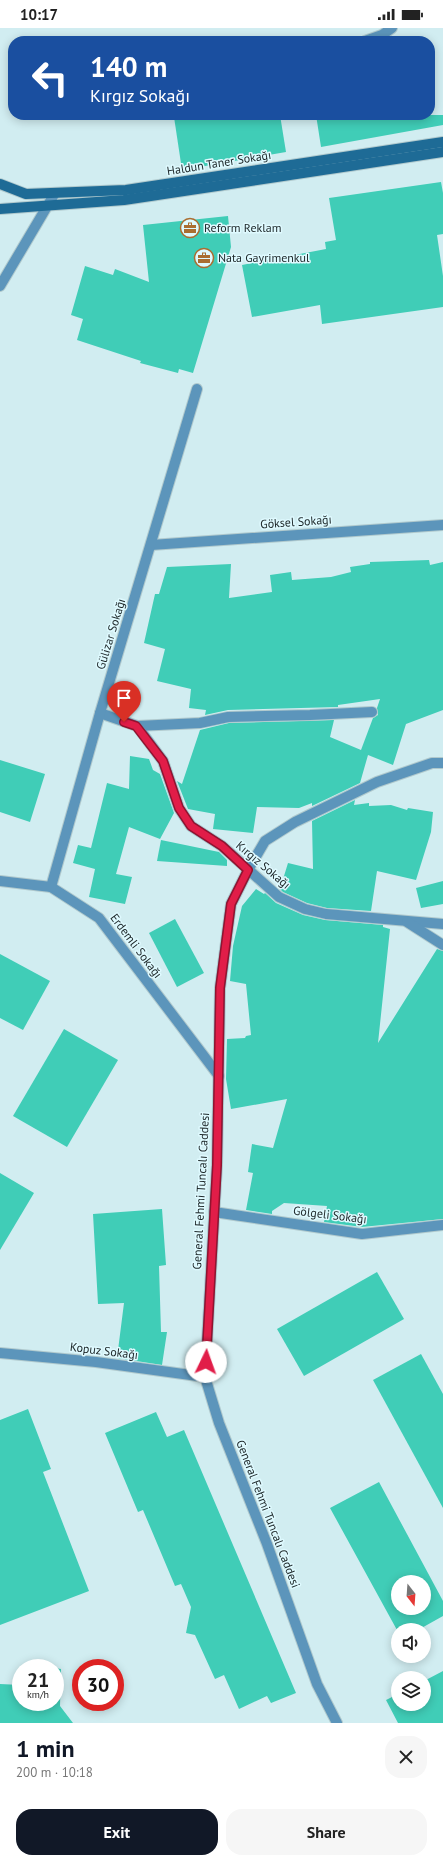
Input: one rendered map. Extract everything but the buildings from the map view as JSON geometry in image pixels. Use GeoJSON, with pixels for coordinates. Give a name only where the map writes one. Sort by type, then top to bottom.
{"type":"FeatureCollection","features":[{"type":"Feature","properties":{"kind":"main road","name":"Haldun Taner Sokağı"},"geometry":{"type":"LineString","coordinates":[[0,184],[26,194],[126,190],[443,142]]}},
{"type":"Feature","properties":{"kind":"main road"},"geometry":{"type":"LineString","coordinates":[[0,209],[124,200],[443,152]]}},
{"type":"Feature","properties":{"kind":"street"},"geometry":{"type":"LineString","coordinates":[[379,36],[392,28]]}},
{"type":"Feature","properties":{"kind":"street"},"geometry":{"type":"LineString","coordinates":[[0,286],[55,193]]}},
{"type":"Feature","properties":{"kind":"street","name":"Gülizar Sokağı"},"geometry":{"type":"LineString","coordinates":[[51,887],[100,713],[197,389]]}},
{"type":"Feature","properties":{"kind":"street","name":"Göksel Sokağı"},"geometry":{"type":"LineString","coordinates":[[151,545],[443,526]]}},
{"type":"Feature","properties":{"kind":"street"},"geometry":{"type":"LineString","coordinates":[[100,713],[136,726],[200,723],[228,717],[372,712]]}},
{"type":"Feature","properties":{"kind":"street","name":"Kırgız Sokağı"},"geometry":{"type":"LineString","coordinates":[[136,726],[163,761],[179,808],[191,826],[222,846],[279,897],[305,909],[326,914],[443,924]]}},
{"type":"Feature","properties":{"kind":"street","name":"General Fehmi Tuncalı Caddesi"},"geometry":{"type":"LineString","coordinates":[[337,1723],[318,1684],[267,1544],[219,1424],[205,1377],[217,1165],[220,988],[231,904],[265,841],[295,822],[378,782],[432,763],[443,763]]}},
{"type":"Feature","properties":{"kind":"street","name":"Erdemli Sokağı"},"geometry":{"type":"LineString","coordinates":[[0,881],[51,887],[99,918],[219,1076]]}},
{"type":"Feature","properties":{"kind":"street","name":"Kırgız Sokağı"},"geometry":{"type":"LineString","coordinates":[[405,921],[443,945]]}},
{"type":"Feature","properties":{"kind":"street","name":"Gölgeli Sokağı"},"geometry":{"type":"LineString","coordinates":[[214,1212],[362,1234],[443,1224]]}},
{"type":"Feature","properties":{"kind":"street","name":"Kopuz Sokağı"},"geometry":{"type":"LineString","coordinates":[[0,1354],[96,1362],[205,1377]]}},
{"type":"Feature","properties":{"kind":"place","name":"Reform Reklam"},"geometry":{"type":"Point","coordinates":[190,228]}},
{"type":"Feature","properties":{"kind":"place","name":"Nata Gayrimenkul"},"geometry":{"type":"Point","coordinates":[204,258]}},
{"type":"Feature","properties":{"kind":"route"},"geometry":{"type":"LineString","coordinates":[[124,722],[136,726],[163,761],[179,808],[191,826],[222,846],[248,870],[231,904],[220,988],[217,1165],[206,1362]]}}]}
